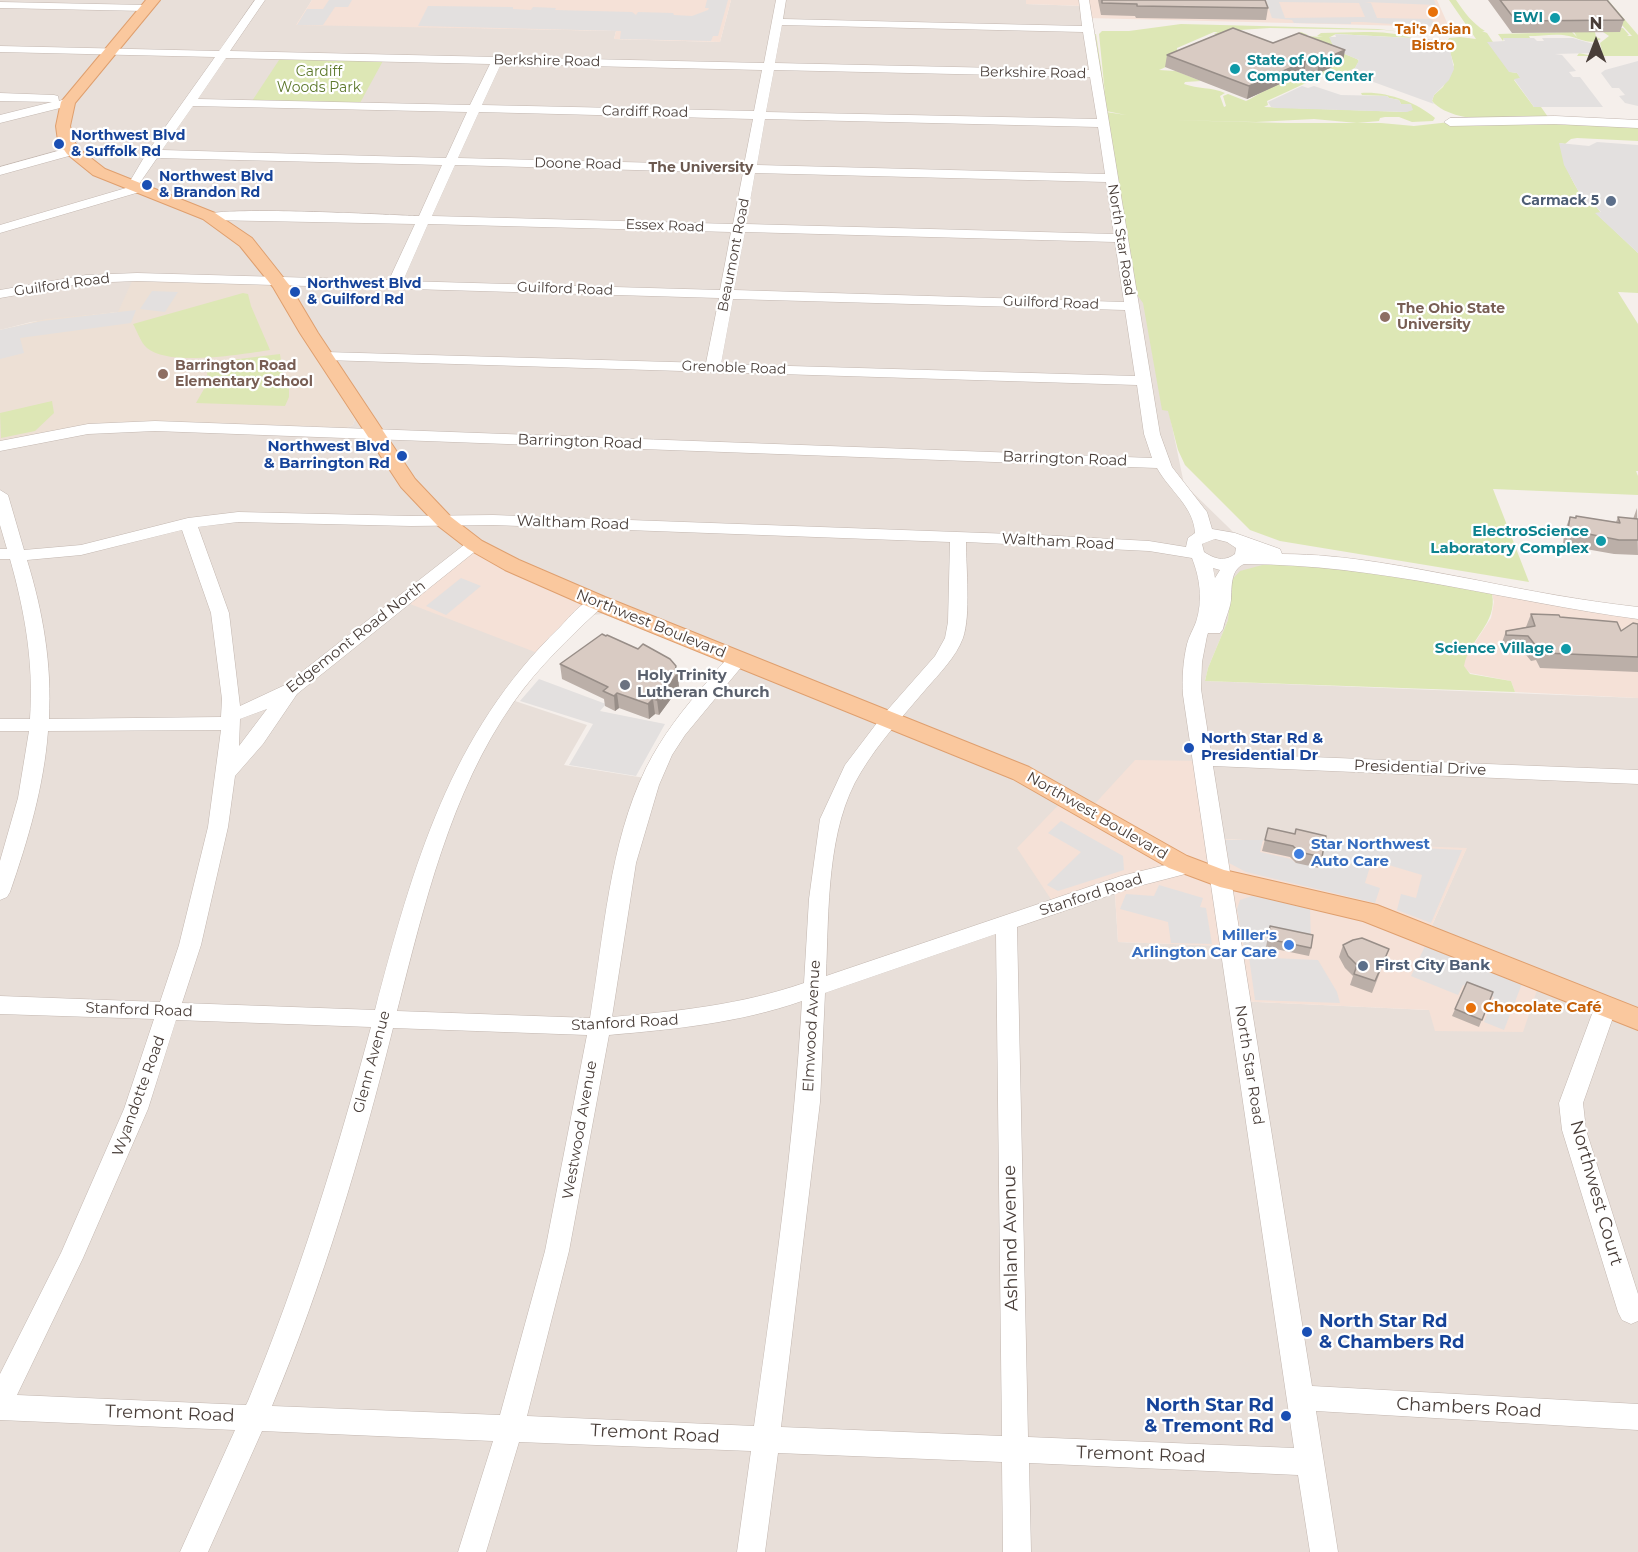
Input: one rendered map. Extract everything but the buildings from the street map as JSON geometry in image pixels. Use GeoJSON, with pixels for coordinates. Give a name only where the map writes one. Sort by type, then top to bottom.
{"type":"FeatureCollection","features":[{"type":"Feature","properties":{"kind":"main road"},"geometry":{"type":"LineString","coordinates":[[72,151],[65,139],[63,126],[68,102],[149,4]]}},
{"type":"Feature","properties":{"kind":"main road","name":"Northwest Boulevard"},"geometry":{"type":"LineString","coordinates":[[72,151],[99,172],[209,216],[246,243],[277,281],[408,483],[444,521],[475,545],[512,565],[597,602],[1021,773],[1066,796],[1151,848],[1190,866],[1220,878],[1368,912],[1638,1019]]}},
{"type":"Feature","properties":{"kind":"street"},"geometry":{"type":"LineString","coordinates":[[0,229],[134,187],[152,154],[260,0]]}},
{"type":"Feature","properties":{"kind":"street","name":"Beaumont Road"},"geometry":{"type":"LineString","coordinates":[[713,368],[782,0]]}},
{"type":"Feature","properties":{"kind":"street","name":"North Star Road"},"geometry":{"type":"LineString","coordinates":[[1084,0],[1154,442],[1166,470],[1202,516],[1199,546],[1208,579],[1208,607],[1206,619],[1196,642],[1192,668],[1192,695],[1324,1552]]}},
{"type":"Feature","properties":{"kind":"street"},"geometry":{"type":"LineString","coordinates":[[0,5],[149,4]]}},
{"type":"Feature","properties":{"kind":"street"},"geometry":{"type":"LineString","coordinates":[[777,22],[1088,29]]}},
{"type":"Feature","properties":{"kind":"street","name":"Berkshire Road"},"geometry":{"type":"LineString","coordinates":[[0,49],[1095,74]]}},
{"type":"Feature","properties":{"kind":"street"},"geometry":{"type":"LineString","coordinates":[[394,284],[497,60]]}},
{"type":"Feature","properties":{"kind":"street"},"geometry":{"type":"LineString","coordinates":[[0,97],[56,99],[68,102]]}},
{"type":"Feature","properties":{"kind":"street"},"geometry":{"type":"LineString","coordinates":[[0,119],[68,102]]}},
{"type":"Feature","properties":{"kind":"street","name":"Cardiff Road"},"geometry":{"type":"LineString","coordinates":[[189,102],[1102,123]]}},
{"type":"Feature","properties":{"kind":"street"},"geometry":{"type":"LineString","coordinates":[[1450,122],[1555,120],[1638,124]]}},
{"type":"Feature","properties":{"kind":"street"},"geometry":{"type":"LineString","coordinates":[[0,171],[72,151]]}},
{"type":"Feature","properties":{"kind":"street","name":"Doone Road"},"geometry":{"type":"LineString","coordinates":[[152,154],[1112,178]]}},
{"type":"Feature","properties":{"kind":"street","name":"Essex Road"},"geometry":{"type":"LineString","coordinates":[[209,216],[1121,238]]}},
{"type":"Feature","properties":{"kind":"street","name":"Guilford Road"},"geometry":{"type":"LineString","coordinates":[[0,294],[62,282],[110,278],[1131,306]]}},
{"type":"Feature","properties":{"kind":"street","name":"Grenoble Road"},"geometry":{"type":"LineString","coordinates":[[325,356],[1143,381]]}},
{"type":"Feature","properties":{"kind":"street","name":"Barrington Road"},"geometry":{"type":"LineString","coordinates":[[0,446],[66,432],[111,427],[167,427],[1166,470]]}},
{"type":"Feature","properties":{"kind":"street"},"geometry":{"type":"LineString","coordinates":[[1166,470],[1192,490],[1245,550],[1222,582],[1222,600],[1218,620],[1208,645],[1192,668]]}},
{"type":"Feature","properties":{"kind":"street"},"geometry":{"type":"LineString","coordinates":[[0,495],[8,554],[37,634],[41,675],[35,768],[29,800],[0,892]]}},
{"type":"Feature","properties":{"kind":"street","name":"Waltham Road"},"geometry":{"type":"LineString","coordinates":[[8,554],[60,553],[104,546],[188,523],[260,516],[444,521],[493,520],[1149,546],[1199,546]]}},
{"type":"Feature","properties":{"kind":"street","name":"Wyandotte Road"},"geometry":{"type":"LineString","coordinates":[[0,1402],[71,1258],[136,1109],[195,924],[218,827],[227,772],[231,699],[220,613],[188,523]]}},
{"type":"Feature","properties":{"kind":"street"},"geometry":{"type":"LineString","coordinates":[[1502,590],[1433,572],[1385,563],[1266,552],[1218,534],[1199,546],[1215,564],[1237,561],[1340,564],[1638,613]]}},
{"type":"Feature","properties":{"kind":"street","name":"Elmwood Avenue"},"geometry":{"type":"LineString","coordinates":[[751,1552],[797,1205],[808,1102],[819,899],[830,819],[852,770],[890,719],[942,659],[954,638],[957,622],[958,537]]}},
{"type":"Feature","properties":{"kind":"street","name":"Edgemont Road North"},"geometry":{"type":"LineString","coordinates":[[0,725],[180,725],[230,719],[292,689],[475,545]]}},
{"type":"Feature","properties":{"kind":"street","name":"Glenn Avenue"},"geometry":{"type":"LineString","coordinates":[[194,1552],[254,1418],[317,1250],[360,1110],[428,862],[443,818],[459,783],[505,701],[566,632],[597,602]]}},
{"type":"Feature","properties":{"kind":"street","name":"Westwood Avenue"},"geometry":{"type":"LineString","coordinates":[[472,1552],[529,1365],[557,1251],[583,1124],[626,863],[636,820],[650,782],[669,743],[692,712],[739,659]]}},
{"type":"Feature","properties":{"kind":"street"},"geometry":{"type":"LineString","coordinates":[[227,772],[292,689]]}},
{"type":"Feature","properties":{"kind":"street","name":"Presidential Drive"},"geometry":{"type":"LineString","coordinates":[[1202,759],[1638,777]]}},
{"type":"Feature","properties":{"kind":"street","name":"Stanford Road"},"geometry":{"type":"LineString","coordinates":[[0,1005],[598,1027],[705,1017],[765,1005],[814,990],[1128,881],[1190,866]]}},
{"type":"Feature","properties":{"kind":"street","name":"Ashland Avenue"},"geometry":{"type":"LineString","coordinates":[[1006,923],[1017,1552]]}},
{"type":"Feature","properties":{"kind":"street","name":"Northwest Court"},"geometry":{"type":"LineString","coordinates":[[1606,1006],[1571,1102],[1574,1130],[1631,1312]]}},
{"type":"Feature","properties":{"kind":"street","name":"Chambers Road"},"geometry":{"type":"LineString","coordinates":[[1300,1398],[1638,1418]]}},
{"type":"Feature","properties":{"kind":"street","name":"Tremont Road"},"geometry":{"type":"LineString","coordinates":[[0,1407],[1311,1462]]}},
{"type":"Feature","properties":{"kind":"shaded area"},"geometry":{"type":"Polygon","coordinates":[[[0,0],[312,0],[297,24],[616,31],[614,39],[720,42],[731,0],[1026,0],[1027,4],[1085,6],[1184,484],[1266,564],[1230,586],[1228,620],[1205,681],[1638,698],[1638,1552],[0,1552],[0,442],[103,423],[152,422],[326,427],[343,430],[353,425],[355,419],[270,284],[118,312],[31,322],[0,330],[0,0]],[[603,614],[592,615],[548,657],[515,701],[587,725],[564,765],[645,778],[722,668],[722,661],[603,614]],[[1090,809],[1115,894],[1118,942],[1228,946],[1237,1001],[1429,1010],[1429,932],[1466,849],[1217,839],[1090,809]]]}},
{"type":"Feature","properties":{"kind":"shaded area"},"geometry":{"type":"Polygon","coordinates":[[[312,0],[731,0],[720,42],[614,39],[616,31],[296,25],[312,0]]]}},
{"type":"Feature","properties":{"kind":"shaded area"},"geometry":{"type":"Polygon","coordinates":[[[329,0],[352,0],[348,7],[335,7],[323,25],[297,25],[307,9],[323,9],[329,0]]]}},
{"type":"Feature","properties":{"kind":"shaded area"},"geometry":{"type":"Polygon","coordinates":[[[707,0],[728,0],[718,36],[713,36],[711,41],[620,39],[621,31],[418,26],[428,6],[513,7],[513,9],[531,10],[533,7],[556,8],[555,10],[632,12],[636,15],[638,12],[692,16],[708,10],[709,8],[705,8],[707,0]]]}},
{"type":"Feature","properties":{"kind":"shaded area"},"geometry":{"type":"Polygon","coordinates":[[[1026,0],[1437,0],[1449,27],[1087,18],[1084,6],[1026,4],[1026,0]]]}},
{"type":"Feature","properties":{"kind":"shaded area"},"geometry":{"type":"Polygon","coordinates":[[[1266,0],[1434,0],[1436,5],[1365,2],[1371,3],[1377,18],[1431,19],[1438,27],[1362,22],[1351,22],[1351,24],[1294,23],[1292,20],[1272,18],[1266,0]],[[1279,2],[1285,18],[1365,17],[1359,3],[1279,2]]]}},
{"type":"Feature","properties":{"kind":"shaded area"},"geometry":{"type":"Polygon","coordinates":[[[1335,34],[1448,40],[1454,69],[1449,80],[1434,95],[1432,101],[1434,104],[1346,72],[1355,68],[1359,60],[1335,50],[1329,37],[1336,37],[1335,34]]]}},
{"type":"Feature","properties":{"kind":"shaded area"},"geometry":{"type":"Polygon","coordinates":[[[1503,38],[1534,38],[1537,41],[1544,41],[1542,38],[1573,38],[1600,46],[1600,51],[1594,53],[1555,54],[1562,55],[1576,71],[1569,72],[1573,77],[1580,77],[1603,107],[1534,107],[1514,79],[1520,78],[1517,73],[1509,72],[1487,42],[1505,41],[1503,38]]]}},
{"type":"Feature","properties":{"kind":"shaded area"},"geometry":{"type":"Polygon","coordinates":[[[1638,61],[1638,106],[1625,103],[1619,96],[1625,95],[1619,88],[1612,88],[1601,73],[1638,61]]]}},
{"type":"Feature","properties":{"kind":"shaded area"},"geometry":{"type":"Polygon","coordinates":[[[1302,86],[1308,88],[1314,86],[1341,95],[1387,96],[1399,100],[1401,104],[1411,104],[1413,110],[1407,112],[1276,108],[1271,107],[1268,102],[1302,86]]]}},
{"type":"Feature","properties":{"kind":"shaded area","name":"Carmack 5"},"geometry":{"type":"Polygon","coordinates":[[[1597,142],[1638,145],[1638,253],[1595,213],[1601,212],[1595,206],[1589,206],[1564,165],[1559,143],[1589,146],[1597,142]]]}},
{"type":"Feature","properties":{"kind":"shaded area","name":"Barrington Road Elementary School"},"geometry":{"type":"Polygon","coordinates":[[[133,279],[270,284],[355,419],[353,425],[343,430],[326,427],[130,422],[90,425],[0,442],[0,330],[46,319],[118,312],[133,279]]]}},
{"type":"Feature","properties":{"kind":"shaded area"},"geometry":{"type":"Polygon","coordinates":[[[152,291],[178,292],[165,312],[140,309],[152,291]]]}},
{"type":"Feature","properties":{"kind":"shaded area"},"geometry":{"type":"Polygon","coordinates":[[[136,310],[131,323],[20,338],[24,353],[0,359],[0,330],[42,321],[136,310]]]}},
{"type":"Feature","properties":{"kind":"shaded area"},"geometry":{"type":"Polygon","coordinates":[[[481,543],[543,574],[609,600],[548,657],[410,604],[481,543]]]}},
{"type":"Feature","properties":{"kind":"shaded area"},"geometry":{"type":"Polygon","coordinates":[[[461,578],[481,586],[446,615],[426,606],[461,578]]]}},
{"type":"Feature","properties":{"kind":"shaded area"},"geometry":{"type":"Polygon","coordinates":[[[1492,594],[1638,613],[1638,698],[1515,692],[1511,681],[1470,673],[1463,666],[1466,656],[1491,618],[1494,602],[1492,594]]]}},
{"type":"Feature","properties":{"kind":"shaded area"},"geometry":{"type":"Polygon","coordinates":[[[539,679],[606,704],[600,711],[665,724],[636,776],[569,765],[593,724],[520,701],[539,679]]]}},
{"type":"Feature","properties":{"kind":"shaded area"},"geometry":{"type":"Polygon","coordinates":[[[1135,760],[1205,761],[1218,839],[1467,848],[1429,932],[1541,978],[1523,1032],[1435,1031],[1429,1010],[1236,1001],[1228,946],[1118,942],[1115,894],[1110,883],[1054,904],[1017,848],[1068,795],[1090,809],[1135,760]]]}},
{"type":"Feature","properties":{"kind":"shaded area"},"geometry":{"type":"Polygon","coordinates":[[[1061,821],[1123,856],[1124,870],[1058,891],[1047,885],[1081,852],[1048,833],[1061,821]]]}},
{"type":"Feature","properties":{"kind":"shaded area"},"geometry":{"type":"Polygon","coordinates":[[[1225,840],[1263,840],[1260,852],[1291,859],[1296,863],[1323,843],[1462,850],[1431,923],[1397,910],[1401,894],[1416,898],[1422,875],[1372,860],[1365,883],[1380,888],[1375,903],[1246,872],[1229,863],[1225,840]]]}},
{"type":"Feature","properties":{"kind":"shaded area"},"geometry":{"type":"Polygon","coordinates":[[[1159,885],[1203,898],[1200,907],[1206,908],[1212,944],[1171,943],[1168,922],[1120,909],[1126,894],[1154,896],[1159,885]]]}},
{"type":"Feature","properties":{"kind":"shaded area"},"geometry":{"type":"Polygon","coordinates":[[[1252,896],[1310,907],[1311,943],[1269,934],[1266,954],[1245,954],[1237,909],[1240,900],[1252,896]]]}},
{"type":"Feature","properties":{"kind":"shaded area"},"geometry":{"type":"Polygon","coordinates":[[[1426,944],[1523,981],[1504,1030],[1484,1022],[1494,997],[1463,985],[1458,995],[1411,976],[1426,944]]]}},
{"type":"Feature","properties":{"kind":"shaded area"},"geometry":{"type":"Polygon","coordinates":[[[1249,957],[1318,960],[1337,992],[1340,1003],[1255,1000],[1249,957]]]}},
{"type":"Feature","properties":{"kind":"green space"},"geometry":{"type":"Polygon","coordinates":[[[1449,0],[1456,0],[1472,21],[1487,33],[1493,42],[1488,42],[1511,72],[1517,73],[1521,78],[1514,80],[1534,107],[1541,107],[1548,117],[1470,118],[1455,115],[1432,101],[1434,95],[1443,87],[1454,65],[1447,43],[1449,38],[1476,39],[1449,0]]]}},
{"type":"Feature","properties":{"kind":"green space"},"geometry":{"type":"Polygon","coordinates":[[[1593,0],[1608,0],[1638,35],[1638,56],[1577,56],[1579,53],[1588,55],[1602,51],[1600,43],[1609,36],[1603,32],[1619,32],[1617,28],[1623,28],[1629,35],[1627,36],[1632,36],[1593,0]]]}},
{"type":"Feature","properties":{"kind":"green space","name":"The Ohio State University"},"geometry":{"type":"Polygon","coordinates":[[[1181,24],[1378,29],[1437,36],[1384,30],[1270,28],[1239,30],[1221,37],[1214,34],[1218,32],[1214,32],[1177,48],[1178,56],[1175,63],[1159,70],[1176,71],[1201,81],[1184,84],[1225,93],[1220,96],[1224,107],[1226,106],[1223,96],[1228,94],[1246,101],[1273,86],[1298,81],[1306,83],[1267,101],[1268,105],[1264,107],[1406,112],[1411,104],[1401,104],[1399,100],[1387,96],[1362,95],[1361,93],[1371,93],[1390,96],[1400,99],[1419,107],[1435,118],[1433,121],[1412,122],[1399,117],[1385,117],[1380,118],[1379,121],[1357,123],[1414,126],[1450,122],[1638,126],[1638,141],[1577,138],[1565,144],[1560,143],[1570,176],[1583,199],[1589,206],[1595,205],[1601,213],[1596,213],[1638,253],[1638,293],[1618,292],[1638,324],[1638,471],[1636,471],[1638,495],[1493,489],[1529,582],[1280,541],[1250,530],[1185,465],[1178,450],[1168,411],[1162,410],[1143,303],[1135,292],[1106,112],[1126,115],[1106,111],[1095,34],[1105,94],[1099,34],[1102,31],[1129,31],[1181,24]],[[1314,119],[1256,122],[1169,120],[1285,123],[1357,123],[1314,119]]]}},
{"type":"Feature","properties":{"kind":"green space"},"geometry":{"type":"Polygon","coordinates":[[[1301,32],[1308,35],[1302,36],[1323,37],[1317,36],[1321,33],[1367,32],[1390,33],[1412,38],[1336,34],[1330,37],[1335,50],[1357,59],[1359,61],[1355,68],[1345,73],[1346,77],[1343,78],[1332,78],[1319,74],[1311,77],[1295,77],[1304,73],[1319,73],[1293,36],[1301,32]]]}},
{"type":"Feature","properties":{"kind":"green space"},"geometry":{"type":"Polygon","coordinates":[[[1572,32],[1577,37],[1574,32],[1595,32],[1596,37],[1601,39],[1589,42],[1569,36],[1554,35],[1504,38],[1503,41],[1498,34],[1572,32]]]}},
{"type":"Feature","properties":{"kind":"green space","name":"Cardiff Woods Park"},"geometry":{"type":"Polygon","coordinates":[[[281,57],[384,59],[360,103],[252,101],[281,57]]]}},
{"type":"Feature","properties":{"kind":"green space"},"geometry":{"type":"Polygon","coordinates":[[[243,293],[248,294],[270,350],[207,358],[172,357],[157,354],[147,348],[133,324],[243,293]]]}},
{"type":"Feature","properties":{"kind":"green space"},"geometry":{"type":"Polygon","coordinates":[[[280,354],[284,380],[289,380],[289,397],[285,406],[196,403],[208,382],[206,363],[280,354]]]}},
{"type":"Feature","properties":{"kind":"green space"},"geometry":{"type":"Polygon","coordinates":[[[52,401],[54,413],[35,431],[1,438],[0,413],[52,401]]]}},
{"type":"Feature","properties":{"kind":"green space"},"geometry":{"type":"Polygon","coordinates":[[[1266,564],[1354,568],[1492,594],[1491,614],[1471,647],[1464,666],[1470,674],[1511,681],[1515,692],[1205,681],[1228,620],[1231,581],[1240,571],[1266,564]]]}},
{"type":"Feature","properties":{"kind":"place","name":"Tai's Asian Bistro"},"geometry":{"type":"Point","coordinates":[1433,12]}},
{"type":"Feature","properties":{"kind":"place","name":"EWI"},"geometry":{"type":"Point","coordinates":[1555,18]}},
{"type":"Feature","properties":{"kind":"place","name":"State of Ohio Computer Center"},"geometry":{"type":"Point","coordinates":[1235,69]}},
{"type":"Feature","properties":{"kind":"place","name":"Northwest Blvd & Suffolk Rd"},"geometry":{"type":"Point","coordinates":[59,144]}},
{"type":"Feature","properties":{"kind":"place","name":"Northwest Blvd & Brandon Rd"},"geometry":{"type":"Point","coordinates":[147,185]}},
{"type":"Feature","properties":{"kind":"place","name":"Carmack 5"},"geometry":{"type":"Point","coordinates":[1611,201]}},
{"type":"Feature","properties":{"kind":"place","name":"Northwest Blvd & Guilford Rd"},"geometry":{"type":"Point","coordinates":[295,292]}},
{"type":"Feature","properties":{"kind":"place","name":"The Ohio State University"},"geometry":{"type":"Point","coordinates":[1385,317]}},
{"type":"Feature","properties":{"kind":"place","name":"Barrington Road Elementary School"},"geometry":{"type":"Point","coordinates":[163,374]}},
{"type":"Feature","properties":{"kind":"place","name":"Northwest Blvd & Barrington Rd"},"geometry":{"type":"Point","coordinates":[402,456]}},
{"type":"Feature","properties":{"kind":"place","name":"ElectroScience Laboratory Complex"},"geometry":{"type":"Point","coordinates":[1601,541]}},
{"type":"Feature","properties":{"kind":"place","name":"Science Village"},"geometry":{"type":"Point","coordinates":[1566,649]}},
{"type":"Feature","properties":{"kind":"place","name":"Holy Trinity Lutheran Church"},"geometry":{"type":"Point","coordinates":[625,685]}},
{"type":"Feature","properties":{"kind":"place","name":"North Star Rd & Presidential Dr"},"geometry":{"type":"Point","coordinates":[1189,748]}},
{"type":"Feature","properties":{"kind":"place","name":"Star Northwest Auto Care"},"geometry":{"type":"Point","coordinates":[1299,854]}},
{"type":"Feature","properties":{"kind":"place","name":"Miller's Arlington Car Care"},"geometry":{"type":"Point","coordinates":[1289,945]}},
{"type":"Feature","properties":{"kind":"place","name":"First City Bank"},"geometry":{"type":"Point","coordinates":[1363,966]}},
{"type":"Feature","properties":{"kind":"place","name":"Chocolate Café"},"geometry":{"type":"Point","coordinates":[1471,1008]}},
{"type":"Feature","properties":{"kind":"place","name":"North Star Rd & Chambers Rd"},"geometry":{"type":"Point","coordinates":[1307,1332]}},
{"type":"Feature","properties":{"kind":"place","name":"North Star Rd & Tremont Rd"},"geometry":{"type":"Point","coordinates":[1286,1416]}},
{"type":"Feature","properties":{"kind":"district","name":"The University"},"geometry":{"type":"Point","coordinates":[701,168]}}]}
